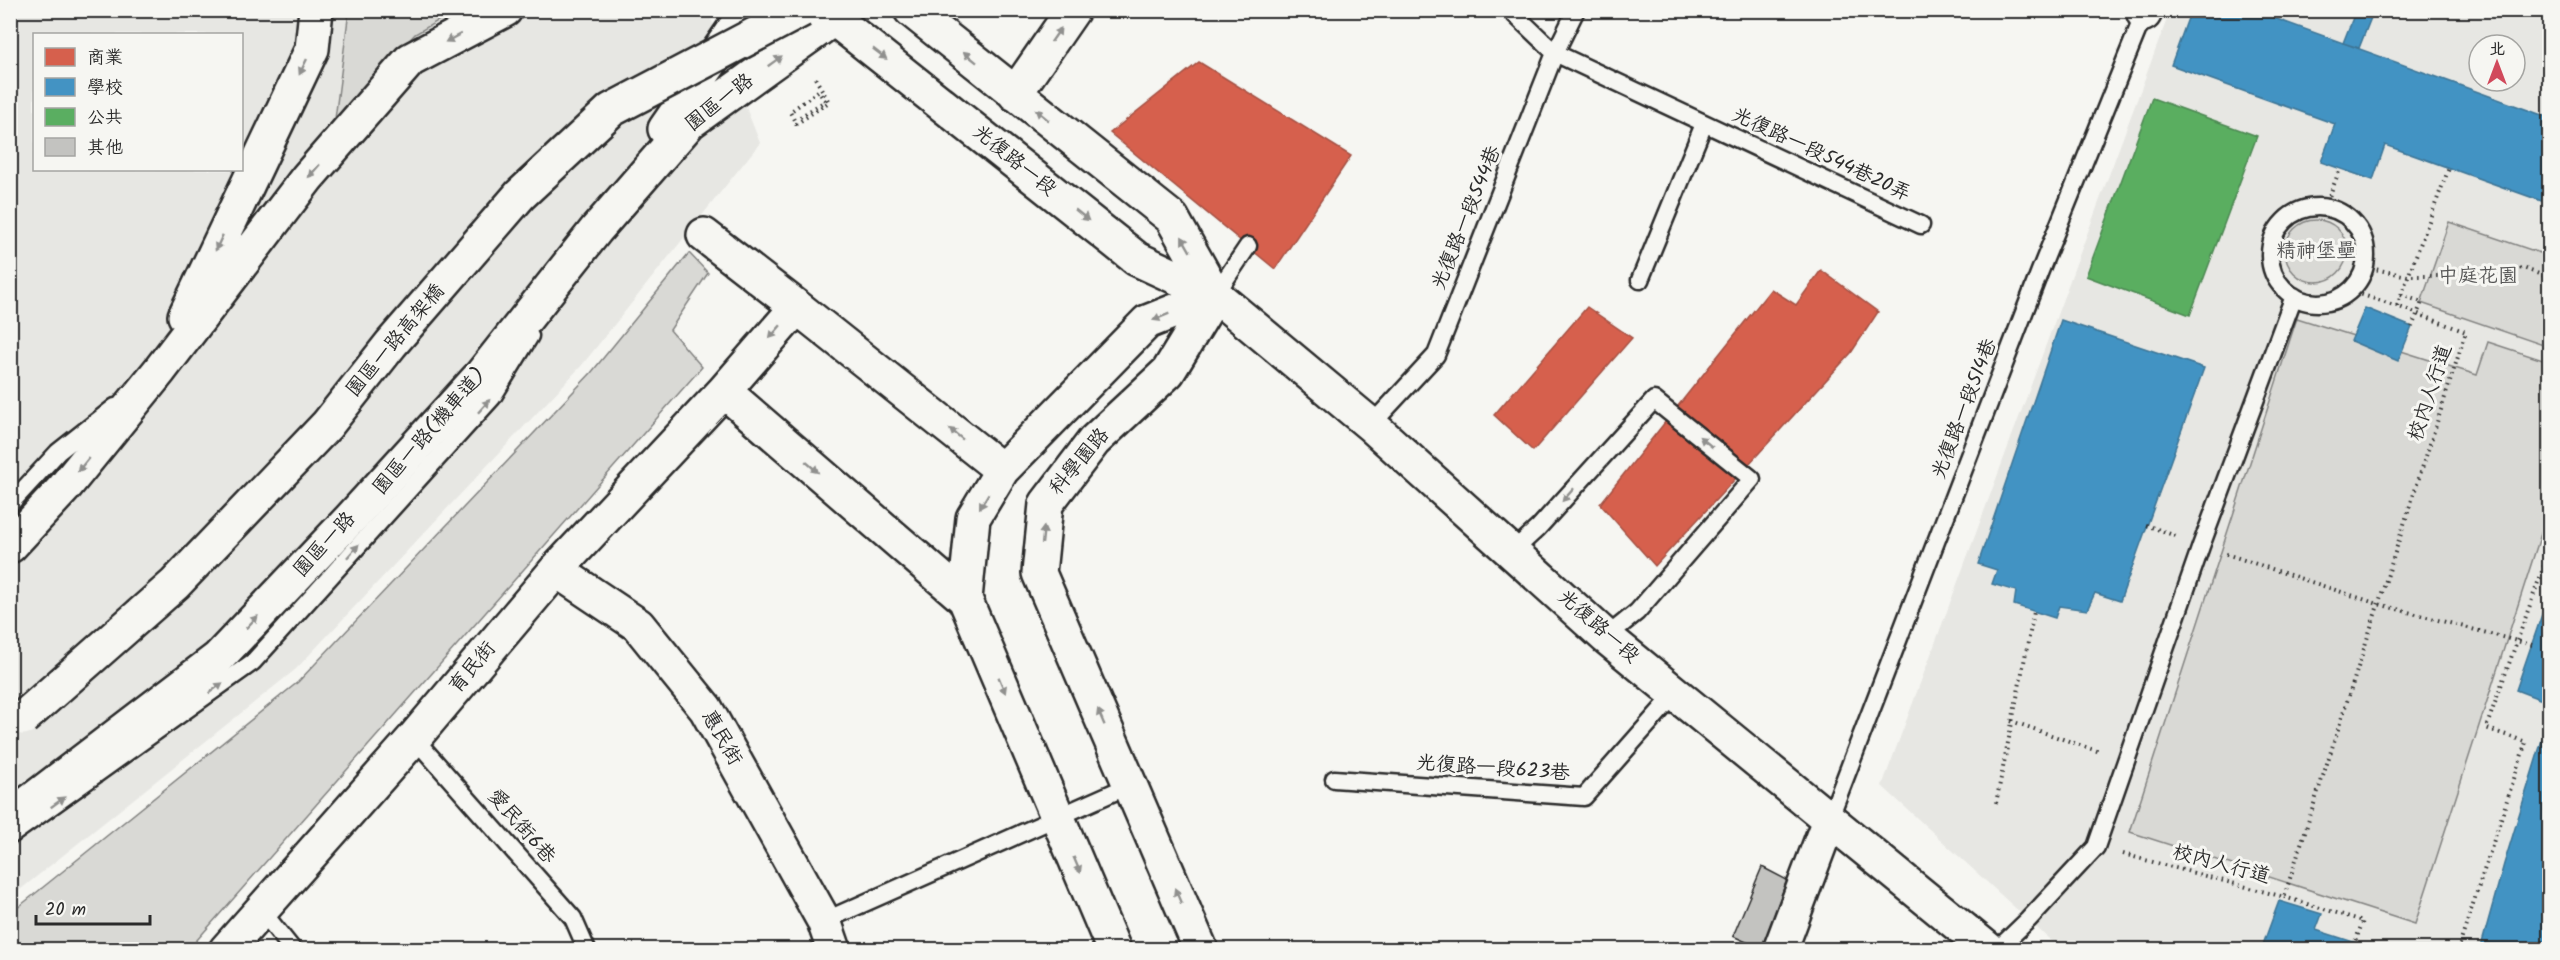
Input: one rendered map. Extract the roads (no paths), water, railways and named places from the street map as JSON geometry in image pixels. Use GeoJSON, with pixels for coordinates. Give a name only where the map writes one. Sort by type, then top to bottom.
{"type":"FeatureCollection","features":[{"type":"Feature","properties":{"kind":"street"},"geometry":{"type":"LineString","coordinates":[[160,370],[312,49],[316,10]]}},
{"type":"Feature","properties":{"kind":"street"},"geometry":{"type":"LineString","coordinates":[[10,546],[64,488],[160,370],[307,178],[410,60],[505,10]]}},
{"type":"Feature","properties":{"kind":"street","name":"園區一路"},"geometry":{"type":"LineString","coordinates":[[596,230],[747,10]]}},
{"type":"Feature","properties":{"kind":"street","name":"園區一路高架橋"},"geometry":{"type":"LineString","coordinates":[[15,724],[175,584],[327,425],[391,344],[520,195],[611,110],[802,10]]}},
{"type":"Feature","properties":{"kind":"street","name":"光復路一段"},"geometry":{"type":"LineString","coordinates":[[911,10],[1172,218],[1215,295]]}},
{"type":"Feature","properties":{"kind":"street"},"geometry":{"type":"LineString","coordinates":[[1015,94],[1073,10]]}},
{"type":"Feature","properties":{"kind":"street","name":"園區一路"},"geometry":{"type":"LineString","coordinates":[[10,817],[218,658],[350,519],[482,374],[596,230],[690,122],[828,15]]}},
{"type":"Feature","properties":{"kind":"street","name":"光復路一段"},"geometry":{"type":"LineString","coordinates":[[828,15],[1137,259],[1215,295],[1371,425],[1606,637],[1989,950]]}},
{"type":"Feature","properties":{"kind":"street"},"geometry":{"type":"LineString","coordinates":[[704,235],[1002,470]]}},
{"type":"Feature","properties":{"kind":"street"},"geometry":{"type":"LineString","coordinates":[[965,599],[973,518],[1002,470],[1147,322],[1215,295]]}},
{"type":"Feature","properties":{"kind":"street","name":"科學園路"},"geometry":{"type":"LineString","coordinates":[[1201,950],[1039,573],[1046,504],[1094,441],[1168,372],[1215,295]]}},
{"type":"Feature","properties":{"kind":"street"},"geometry":{"type":"LineString","coordinates":[[797,307],[724,391],[965,599],[1114,950]]}},
{"type":"Feature","properties":{"kind":"street","name":"育民街"},"geometry":{"type":"LineString","coordinates":[[226,950],[414,738],[556,570],[724,391]]}},
{"type":"Feature","properties":{"kind":"street","name":"惠民街"},"geometry":{"type":"LineString","coordinates":[[556,570],[639,625],[706,709],[829,935]]}},
{"type":"Feature","properties":{"kind":"street"},"geometry":{"type":"LineString","coordinates":[[1780,950],[1829,820]]}},
{"type":"Feature","properties":{"kind":"lane","name":"光復路一段544巷20弄"},"geometry":{"type":"LineString","coordinates":[[1510,10],[1555,53],[1921,225]]}},
{"type":"Feature","properties":{"kind":"lane","name":"光復路一段544巷"},"geometry":{"type":"LineString","coordinates":[[1371,425],[1436,355],[1555,53],[1576,10]]}},
{"type":"Feature","properties":{"kind":"lane","name":"光復路一段514巷"},"geometry":{"type":"LineString","coordinates":[[1829,820],[2040,271],[2145,12]]}},
{"type":"Feature","properties":{"kind":"lane","name":"光復路一段544巷20弄"},"geometry":{"type":"LineString","coordinates":[[1640,280],[1704,124]]}},
{"type":"Feature","properties":{"kind":"lane"},"geometry":{"type":"LineString","coordinates":[[2325,207],[2341,213],[2354,223],[2363,237],[2366,252],[2365,267],[2359,281],[2337,300],[2322,303],[2307,302],[2294,297],[2281,286],[2273,272],[2270,255],[2272,239],[2280,225],[2293,214],[2309,208],[2325,207]]}},
{"type":"Feature","properties":{"kind":"lane","name":"園區一路(機車道)"},"geometry":{"type":"LineString","coordinates":[[10,836],[253,662],[492,398],[596,230]]}},
{"type":"Feature","properties":{"kind":"lane"},"geometry":{"type":"LineString","coordinates":[[1215,295],[1248,246]]}},
{"type":"Feature","properties":{"kind":"lane"},"geometry":{"type":"LineString","coordinates":[[1997,950],[2096,847],[2201,546],[2294,297]]}},
{"type":"Feature","properties":{"kind":"lane"},"geometry":{"type":"LineString","coordinates":[[10,504],[58,452],[160,370]]}},
{"type":"Feature","properties":{"kind":"lane"},"geometry":{"type":"LineString","coordinates":[[1512,552],[1538,528],[1654,400],[1752,479],[1637,612],[1606,637]]}},
{"type":"Feature","properties":{"kind":"lane","name":"光復路一段623巷"},"geometry":{"type":"LineString","coordinates":[[1334,779],[1584,797],[1675,694]]}},
{"type":"Feature","properties":{"kind":"lane","name":"愛民街6巷"},"geometry":{"type":"LineString","coordinates":[[414,738],[573,918],[587,950]]}},
{"type":"Feature","properties":{"kind":"lane"},"geometry":{"type":"LineString","coordinates":[[829,935],[1057,817],[1130,785]]}},
{"type":"Feature","properties":{"kind":"lane"},"geometry":{"type":"LineString","coordinates":[[261,910],[293,950]]}},
{"type":"Feature","properties":{"kind":"park label","name":"精神堡壘"},"geometry":{"type":"Point","coordinates":[2316,252]}},
{"type":"Feature","properties":{"kind":"park label","name":"中庭花園"},"geometry":{"type":"Point","coordinates":[2478,277]}}]}
